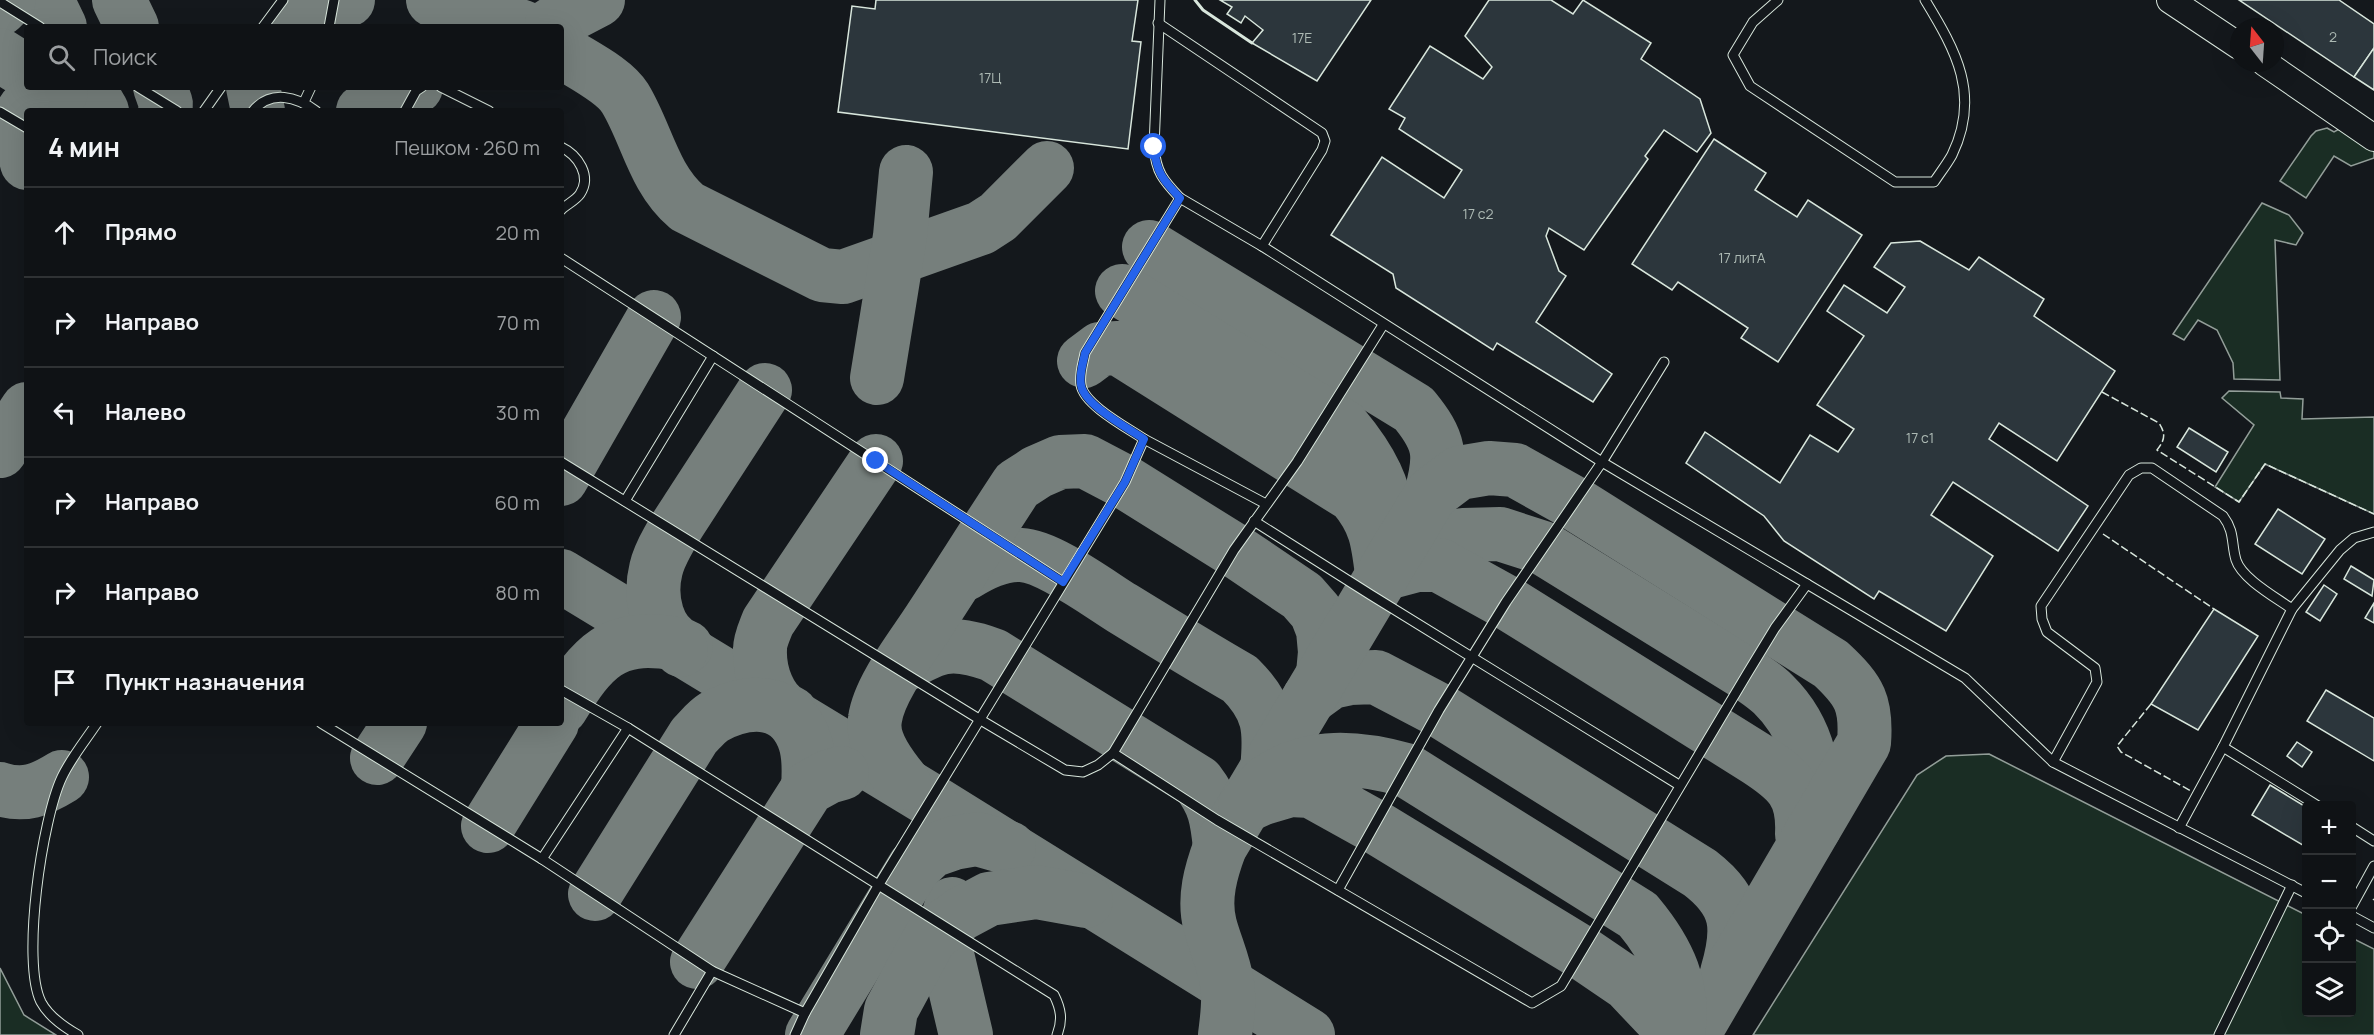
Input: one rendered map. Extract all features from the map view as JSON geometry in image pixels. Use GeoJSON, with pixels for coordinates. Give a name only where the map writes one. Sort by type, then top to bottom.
{"type":"FeatureCollection","features":[{"type":"Feature","properties":{"kind":"street"},"geometry":{"type":"LineString","coordinates":[[2170,0],[2230,40]]}},
{"type":"Feature","properties":{"kind":"street"},"geometry":{"type":"LineString","coordinates":[[2278,72],[2374,138]]}},
{"type":"Feature","properties":{"kind":"street"},"geometry":{"type":"LineString","coordinates":[[2337,111],[2374,122]]}},
{"type":"Feature","properties":{"kind":"lane"},"geometry":{"type":"LineString","coordinates":[[265,24],[283,0]]}},
{"type":"Feature","properties":{"kind":"lane"},"geometry":{"type":"LineString","coordinates":[[329,24],[334,0]]}},
{"type":"Feature","properties":{"kind":"lane"},"geometry":{"type":"LineString","coordinates":[[1160,0],[1155,165],[1162,178],[1180,198],[1262,246],[1602,462],[1965,678],[2053,762],[2302,890]]}},
{"type":"Feature","properties":{"kind":"lane"},"geometry":{"type":"LineString","coordinates":[[1778,0],[1753,22],[1733,55],[1750,86],[1895,182],[1934,182],[1952,154],[1964,118],[1963,79],[1951,42],[1925,0]]}},
{"type":"Feature","properties":{"kind":"lane"},"geometry":{"type":"LineString","coordinates":[[0,2],[35,24]]}},
{"type":"Feature","properties":{"kind":"lane"},"geometry":{"type":"LineString","coordinates":[[1158,23],[1322,133],[1325,141],[1322,150],[1262,246]]}},
{"type":"Feature","properties":{"kind":"lane"},"geometry":{"type":"LineString","coordinates":[[143,90],[172,108]]}},
{"type":"Feature","properties":{"kind":"lane"},"geometry":{"type":"LineString","coordinates":[[206,108],[219,90]]}},
{"type":"Feature","properties":{"kind":"lane"},"geometry":{"type":"LineString","coordinates":[[304,102],[310,90]]}},
{"type":"Feature","properties":{"kind":"lane"},"geometry":{"type":"LineString","coordinates":[[407,108],[418,90]]}},
{"type":"Feature","properties":{"kind":"lane"},"geometry":{"type":"LineString","coordinates":[[447,90],[483,108]]}},
{"type":"Feature","properties":{"kind":"lane"},"geometry":{"type":"LineString","coordinates":[[255,108],[273,98],[291,97],[312,108]]}},
{"type":"Feature","properties":{"kind":"lane"},"geometry":{"type":"LineString","coordinates":[[0,112],[24,126]]}},
{"type":"Feature","properties":{"kind":"lane"},"geometry":{"type":"LineString","coordinates":[[564,149],[580,162],[584,177],[580,194],[564,207]]}},
{"type":"Feature","properties":{"kind":"lane"},"geometry":{"type":"LineString","coordinates":[[1180,198],[1085,353],[1080,373],[1081,389],[1090,402],[1144,439],[1266,504]]}},
{"type":"Feature","properties":{"kind":"lane"},"geometry":{"type":"LineString","coordinates":[[564,260],[1063,582]]}},
{"type":"Feature","properties":{"kind":"lane"},"geometry":{"type":"LineString","coordinates":[[564,464],[979,720],[1065,770],[1083,772],[1098,765],[1113,753],[1234,550],[1297,462],[1383,325]]}},
{"type":"Feature","properties":{"kind":"lane"},"geometry":{"type":"LineString","coordinates":[[625,501],[713,356]]}},
{"type":"Feature","properties":{"kind":"lane"},"geometry":{"type":"LineString","coordinates":[[1338,890],[1439,710],[1506,602],[1602,462],[1664,362]]}},
{"type":"Feature","properties":{"kind":"lane"},"geometry":{"type":"LineString","coordinates":[[795,1035],[805,1013],[878,886],[1125,482],[1144,439]]}},
{"type":"Feature","properties":{"kind":"lane"},"geometry":{"type":"LineString","coordinates":[[2053,762],[2097,682],[2098,675],[2095,668],[2047,632],[2042,620],[2041,606],[2129,475],[2141,468],[2152,468],[2223,516],[2231,527],[2237,563],[2246,576],[2292,609]]}},
{"type":"Feature","properties":{"kind":"lane"},"geometry":{"type":"LineString","coordinates":[[1254,520],[1371,596],[1679,785]]}},
{"type":"Feature","properties":{"kind":"lane"},"geometry":{"type":"LineString","coordinates":[[2179,828],[2223,747],[2292,609],[2340,550],[2354,538],[2374,532]]}},
{"type":"Feature","properties":{"kind":"lane"},"geometry":{"type":"LineString","coordinates":[[1113,753],[1217,819],[1533,1003],[1561,986],[1774,628],[1807,584]]}},
{"type":"Feature","properties":{"kind":"lane"},"geometry":{"type":"LineString","coordinates":[[564,692],[628,728],[1054,995],[1060,1009],[1061,1025],[1057,1035]]}},
{"type":"Feature","properties":{"kind":"lane"},"geometry":{"type":"LineString","coordinates":[[78,1035],[60,1024],[42,1003],[33,978],[36,888],[48,819],[62,777],[95,726]]}},
{"type":"Feature","properties":{"kind":"lane"},"geometry":{"type":"LineString","coordinates":[[327,726],[542,859],[712,971],[805,1013]]}},
{"type":"Feature","properties":{"kind":"lane"},"geometry":{"type":"LineString","coordinates":[[542,859],[628,728]]}},
{"type":"Feature","properties":{"kind":"lane"},"geometry":{"type":"LineString","coordinates":[[2223,747],[2310,801]]}},
{"type":"Feature","properties":{"kind":"lane"},"geometry":{"type":"LineString","coordinates":[[2356,830],[2374,841]]}},
{"type":"Feature","properties":{"kind":"lane"},"geometry":{"type":"LineString","coordinates":[[2356,899],[2374,866]]}},
{"type":"Feature","properties":{"kind":"lane"},"geometry":{"type":"LineString","coordinates":[[2218,1035],[2292,885]]}},
{"type":"Feature","properties":{"kind":"lane"},"geometry":{"type":"LineString","coordinates":[[2356,918],[2374,928]]}},
{"type":"Feature","properties":{"kind":"lane"},"geometry":{"type":"LineString","coordinates":[[674,1035],[712,971]]}},
{"type":"Feature","properties":{"kind":"green space"},"geometry":{"type":"Polygon","coordinates":[[[2327,128],[2334,132],[2339,129],[2374,148],[2374,158],[2351,166],[2334,156],[2306,198],[2280,181],[2311,136],[2316,131],[2327,128]]]}},
{"type":"Feature","properties":{"kind":"green space"},"geometry":{"type":"Polygon","coordinates":[[[2262,203],[2289,215],[2303,233],[2296,245],[2275,240],[2280,380],[2234,379],[2233,363],[2217,330],[2198,320],[2184,340],[2173,334],[2262,203]]]}},
{"type":"Feature","properties":{"kind":"green space"},"geometry":{"type":"Polygon","coordinates":[[[2229,391],[2280,392],[2281,398],[2303,399],[2302,419],[2374,417],[2374,514],[2265,464],[2239,502],[2215,487],[2254,425],[2222,398],[2229,391]]]}},
{"type":"Feature","properties":{"kind":"green space"},"geometry":{"type":"Polygon","coordinates":[[[1989,754],[2302,913],[2302,1017],[2356,1017],[2356,940],[2374,949],[2374,1035],[1753,1035],[1917,775],[1946,756],[1989,754]]]}},
{"type":"Feature","properties":{"kind":"green space"},"geometry":{"type":"Polygon","coordinates":[[[0,968],[24,1015],[56,1035],[0,1035],[0,968]]]}},
{"type":"Feature","properties":{"kind":"building"},"geometry":{"type":"Polygon","coordinates":[[[876,0],[1138,0],[1132,41],[1141,42],[1128,149],[838,112],[852,6],[875,9],[876,0]]]}},
{"type":"Feature","properties":{"kind":"building"},"geometry":{"type":"Polygon","coordinates":[[[1220,0],[1371,0],[1317,81],[1252,43],[1263,30],[1245,16],[1241,23],[1227,14],[1232,7],[1220,0]]]}},
{"type":"Feature","properties":{"kind":"building"},"geometry":{"type":"Polygon","coordinates":[[[1489,0],[1551,0],[1573,14],[1583,0],[1651,43],[1641,59],[1700,99],[1711,133],[1697,152],[1664,130],[1645,156],[1648,159],[1584,250],[1549,228],[1546,236],[1559,271],[1566,276],[1536,322],[1612,374],[1593,402],[1497,343],[1493,350],[1396,288],[1393,274],[1331,235],[1382,157],[1444,198],[1462,170],[1399,129],[1405,118],[1389,109],[1430,46],[1483,79],[1492,67],[1465,36],[1489,0]]]}},
{"type":"Feature","properties":{"kind":"building"},"geometry":{"type":"Polygon","coordinates":[[[2239,0],[2339,0],[2374,24],[2374,48],[2354,77],[2284,30],[2284,18],[2266,18],[2239,0]]]}},
{"type":"Feature","properties":{"kind":"building"},"geometry":{"type":"Polygon","coordinates":[[[2374,48],[2374,90],[2354,77],[2374,48]]]}},
{"type":"Feature","properties":{"kind":"building"},"geometry":{"type":"Polygon","coordinates":[[[1714,139],[1766,173],[1755,190],[1797,217],[1808,200],[1862,235],[1778,362],[1741,338],[1748,328],[1678,282],[1672,290],[1632,264],[1714,139]]]}},
{"type":"Feature","properties":{"kind":"building"},"geometry":{"type":"Polygon","coordinates":[[[1920,241],[1969,270],[1979,257],[2044,299],[2034,316],[2115,371],[2057,461],[1999,423],[1989,439],[2088,506],[2058,551],[1953,482],[1931,515],[1993,556],[1946,631],[1879,591],[1874,599],[1784,541],[1764,516],[1686,463],[1705,432],[1780,483],[1810,435],[1838,452],[1854,429],[1817,405],[1864,336],[1827,311],[1844,285],[1887,313],[1905,287],[1874,267],[1891,243],[1920,241]]]}},
{"type":"Feature","properties":{"kind":"building"},"geometry":{"type":"Polygon","coordinates":[[[2189,428],[2228,452],[2216,472],[2177,447],[2189,428]]]}},
{"type":"Feature","properties":{"kind":"building"},"geometry":{"type":"Polygon","coordinates":[[[2278,509],[2325,539],[2302,574],[2255,544],[2278,509]]]}},
{"type":"Feature","properties":{"kind":"building"},"geometry":{"type":"Polygon","coordinates":[[[2351,566],[2374,580],[2372,596],[2344,579],[2351,566]]]}},
{"type":"Feature","properties":{"kind":"building"},"geometry":{"type":"Polygon","coordinates":[[[2324,585],[2337,594],[2320,621],[2306,612],[2324,585]]]}},
{"type":"Feature","properties":{"kind":"building"},"geometry":{"type":"Polygon","coordinates":[[[2374,603],[2374,623],[2365,618],[2374,603]]]}},
{"type":"Feature","properties":{"kind":"building"},"geometry":{"type":"Polygon","coordinates":[[[2214,609],[2258,636],[2198,730],[2151,704],[2214,609]]]}},
{"type":"Feature","properties":{"kind":"building"},"geometry":{"type":"Polygon","coordinates":[[[2326,690],[2374,718],[2374,761],[2307,721],[2326,690]]]}},
{"type":"Feature","properties":{"kind":"building"},"geometry":{"type":"Polygon","coordinates":[[[2297,742],[2312,752],[2302,767],[2287,756],[2297,742]]]}},
{"type":"Feature","properties":{"kind":"building"},"geometry":{"type":"Polygon","coordinates":[[[2270,785],[2302,805],[2302,845],[2252,815],[2270,785]]]}},
{"type":"Feature","properties":{"kind":"taxiway"},"geometry":{"type":"LineString","coordinates":[[0,9],[9,0]]}},
{"type":"Feature","properties":{"kind":"taxiway"},"geometry":{"type":"LineString","coordinates":[[47,0],[59,24]]}},
{"type":"Feature","properties":{"kind":"taxiway"},"geometry":{"type":"LineString","coordinates":[[119,0],[131,24]]}},
{"type":"Feature","properties":{"kind":"taxiway"},"geometry":{"type":"LineString","coordinates":[[298,24],[348,0]]}},
{"type":"Feature","properties":{"kind":"taxiway"},"geometry":{"type":"LineString","coordinates":[[433,0],[513,24]]}},
{"type":"Feature","properties":{"kind":"taxiway"},"geometry":{"type":"LineString","coordinates":[[552,24],[598,0]]}},
{"type":"Feature","properties":{"kind":"taxiway"},"geometry":{"type":"LineString","coordinates":[[564,53],[613,84],[620,91],[633,112],[666,183],[687,207],[822,275],[843,277],[981,228],[998,217],[1047,168]]}},
{"type":"Feature","properties":{"kind":"taxiway"},"geometry":{"type":"LineString","coordinates":[[0,55],[24,70]]}},
{"type":"Feature","properties":{"kind":"taxiway"},"geometry":{"type":"LineString","coordinates":[[25,108],[33,101],[61,92],[53,90]]}},
{"type":"Feature","properties":{"kind":"taxiway"},"geometry":{"type":"LineString","coordinates":[[90,90],[100,108]]}},
{"type":"Feature","properties":{"kind":"taxiway"},"geometry":{"type":"LineString","coordinates":[[161,90],[165,108]]}},
{"type":"Feature","properties":{"kind":"taxiway"},"geometry":{"type":"LineString","coordinates":[[254,90],[257,108]]}},
{"type":"Feature","properties":{"kind":"taxiway"},"geometry":{"type":"LineString","coordinates":[[370,108],[409,90]]}},
{"type":"Feature","properties":{"kind":"taxiway"},"geometry":{"type":"LineString","coordinates":[[24,110],[20,125],[24,150]]}},
{"type":"Feature","properties":{"kind":"taxiway"},"geometry":{"type":"LineString","coordinates":[[877,378],[900,236],[906,172]]}},
{"type":"Feature","properties":{"kind":"taxiway"},"geometry":{"type":"LineString","coordinates":[[1149,247],[1414,409],[1434,439],[1437,468],[1431,494]]}},
{"type":"Feature","properties":{"kind":"taxiway"},"geometry":{"type":"LineString","coordinates":[[1084,361],[1100,349],[1118,348],[1354,496],[1375,532],[1382,574],[1388,532],[1385,502],[1369,462],[1343,426],[1122,291]]}},
{"type":"Feature","properties":{"kind":"taxiway"},"geometry":{"type":"LineString","coordinates":[[564,474],[654,317]]}},
{"type":"Feature","properties":{"kind":"taxiway"},"geometry":{"type":"LineString","coordinates":[[686,647],[676,642],[661,625],[655,603],[656,569],[677,525],[765,390]]}},
{"type":"Feature","properties":{"kind":"taxiway"},"geometry":{"type":"LineString","coordinates":[[0,451],[24,414]]}},
{"type":"Feature","properties":{"kind":"taxiway"},"geometry":{"type":"LineString","coordinates":[[791,713],[777,702],[767,686],[760,658],[763,635],[768,622],[876,461]]}},
{"type":"Feature","properties":{"kind":"taxiway"},"geometry":{"type":"LineString","coordinates":[[904,783],[888,761],[876,736],[875,719],[888,683],[1017,485],[1037,472],[1060,462],[1085,461],[1125,482],[1234,550],[1302,596],[1316,612],[1323,630],[1325,652],[1323,674]]}},
{"type":"Feature","properties":{"kind":"taxiway"},"geometry":{"type":"LineString","coordinates":[[1225,1035],[1228,989],[1224,968],[1210,925],[1207,905],[1211,875],[1220,847],[1431,494],[1459,473],[1489,468],[1515,470],[1574,503],[1831,664],[1849,682],[1860,699],[1864,718],[1864,743],[1693,1035]]}},
{"type":"Feature","properties":{"kind":"taxiway"},"geometry":{"type":"LineString","coordinates":[[1391,559],[1432,541],[1463,535],[1500,534],[1543,548],[1747,674],[1770,691],[1786,708],[1803,739],[1812,773],[1814,828]]}},
{"type":"Feature","properties":{"kind":"taxiway"},"geometry":{"type":"LineString","coordinates":[[965,574],[985,563],[1006,556],[1032,557],[1073,576],[1240,679],[1257,700],[1266,720],[1269,743],[1267,770]]}},
{"type":"Feature","properties":{"kind":"taxiway"},"geometry":{"type":"LineString","coordinates":[[1387,573],[1417,565],[1439,565],[1506,602],[1757,759],[1778,774],[1792,789],[1800,808],[1802,834]]}},
{"type":"Feature","properties":{"kind":"taxiway"},"geometry":{"type":"LineString","coordinates":[[564,578],[930,800],[1308,1035]]}},
{"type":"Feature","properties":{"kind":"taxiway"},"geometry":{"type":"LineString","coordinates":[[564,703],[594,663],[606,653],[620,646],[654,641],[676,644],[681,650]]}},
{"type":"Feature","properties":{"kind":"taxiway"},"geometry":{"type":"LineString","coordinates":[[897,669],[922,655],[943,647],[965,647],[993,655],[1198,782],[1214,812],[1220,847]]}},
{"type":"Feature","properties":{"kind":"taxiway"},"geometry":{"type":"LineString","coordinates":[[1309,698],[1331,682],[1350,678],[1376,677],[1439,710],[1700,873],[1722,895],[1733,917],[1734,943],[1727,973]]}},
{"type":"Feature","properties":{"kind":"taxiway"},"geometry":{"type":"LineString","coordinates":[[595,894],[694,736],[714,717],[741,707],[755,705],[780,710],[790,717],[799,728],[807,748],[808,788]]}},
{"type":"Feature","properties":{"kind":"taxiway"},"geometry":{"type":"LineString","coordinates":[[377,758],[398,726]]}},
{"type":"Feature","properties":{"kind":"taxiway"},"geometry":{"type":"LineString","coordinates":[[488,826],[550,726]]}},
{"type":"Feature","properties":{"kind":"taxiway"},"geometry":{"type":"LineString","coordinates":[[1667,1035],[1666,1024],[1628,984],[1581,952],[1374,826],[1311,791],[1290,790],[1245,806],[1267,782],[1283,772],[1317,762],[1352,760],[1406,770],[1638,915],[1658,942],[1672,971],[1679,1001],[1678,1035]]}},
{"type":"Feature","properties":{"kind":"taxiway"},"geometry":{"type":"LineString","coordinates":[[697,962],[808,788],[828,777],[842,773]]}},
{"type":"Feature","properties":{"kind":"taxiway"},"geometry":{"type":"LineString","coordinates":[[0,789],[17,792],[32,791],[62,777]]}},
{"type":"Feature","properties":{"kind":"taxiway"},"geometry":{"type":"LineString","coordinates":[[812,1035],[914,867],[931,851],[954,843],[977,839],[1009,848]]}},
{"type":"Feature","properties":{"kind":"taxiway"},"geometry":{"type":"LineString","coordinates":[[887,1035],[891,1010],[931,936],[961,914],[989,899],[1036,892],[1086,901]]}},
{"type":"Feature","properties":{"kind":"taxiway"},"geometry":{"type":"LineString","coordinates":[[952,904],[945,927],[945,946],[966,1035]]}},
{"type":"Feature","properties":{"kind":"fence"},"geometry":{"type":"LineString","coordinates":[[2102,392],[2159,423],[2164,437],[2157,450],[2239,502],[2265,464],[2374,514]]}},
{"type":"Feature","properties":{"kind":"fence"},"geometry":{"type":"LineString","coordinates":[[2103,534],[2214,609]]}},
{"type":"Feature","properties":{"kind":"fence"},"geometry":{"type":"LineString","coordinates":[[2151,704],[2117,746],[2121,752],[2191,791]]}},
{"type":"Feature","properties":{"kind":"wall"},"geometry":{"type":"LineString","coordinates":[[1195,0],[1203,10],[1252,43]]}},
{"type":"Feature","properties":{"kind":"route"},"geometry":{"type":"LineString","coordinates":[[876,461],[1063,582],[1125,482],[1144,439],[1090,402],[1081,389],[1080,373],[1085,353],[1180,198],[1162,178],[1155,165],[1154,147]]}}]}
